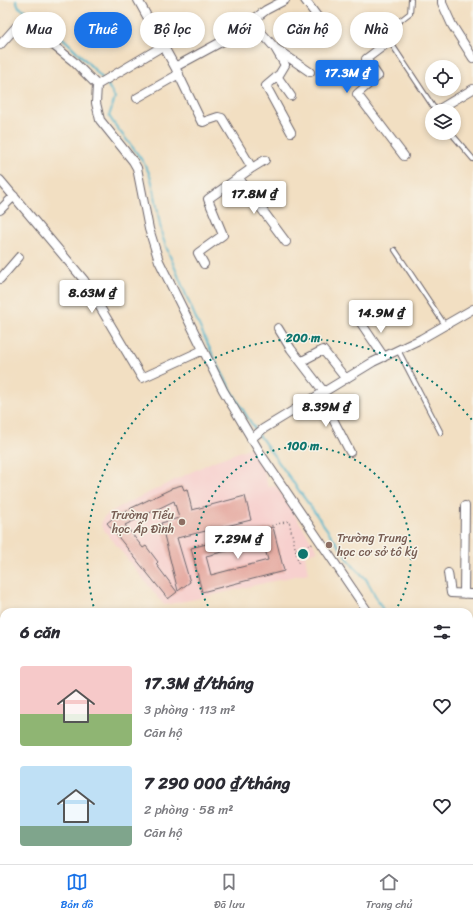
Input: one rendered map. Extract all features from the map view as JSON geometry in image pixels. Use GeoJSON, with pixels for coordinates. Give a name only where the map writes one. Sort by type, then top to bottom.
{"type":"FeatureCollection","features":[{"type":"Feature","properties":{"kind":"street"},"geometry":{"type":"LineString","coordinates":[[138,0],[144,12]]}},
{"type":"Feature","properties":{"kind":"street"},"geometry":{"type":"LineString","coordinates":[[264,12],[285,0]]}},
{"type":"Feature","properties":{"kind":"street"},"geometry":{"type":"LineString","coordinates":[[305,0],[314,12]]}},
{"type":"Feature","properties":{"kind":"street"},"geometry":{"type":"LineString","coordinates":[[442,0],[452,25],[473,58]]}},
{"type":"Feature","properties":{"kind":"street"},"geometry":{"type":"LineString","coordinates":[[0,45],[16,28],[28,25],[102,83]]}},
{"type":"Feature","properties":{"kind":"street"},"geometry":{"type":"LineString","coordinates":[[265,37],[273,46]]}},
{"type":"Feature","properties":{"kind":"street"},"geometry":{"type":"LineString","coordinates":[[159,48],[102,83],[96,103],[100,120],[137,168],[149,229],[159,261],[223,390],[320,543],[365,608]]}},
{"type":"Feature","properties":{"kind":"street"},"geometry":{"type":"LineString","coordinates":[[163,48],[177,71],[201,121],[203,122],[218,117],[222,118],[252,168]]}},
{"type":"Feature","properties":{"kind":"street"},"geometry":{"type":"LineString","coordinates":[[137,98],[213,48]]}},
{"type":"Feature","properties":{"kind":"street"},"geometry":{"type":"LineString","coordinates":[[275,48],[310,72]]}},
{"type":"Feature","properties":{"kind":"street"},"geometry":{"type":"LineString","coordinates":[[275,48],[284,65],[277,76],[266,86],[291,132]]}},
{"type":"Feature","properties":{"kind":"street"},"geometry":{"type":"LineString","coordinates":[[381,48],[366,59],[378,76],[357,94],[404,156]]}},
{"type":"Feature","properties":{"kind":"street"},"geometry":{"type":"LineString","coordinates":[[277,76],[291,96]]}},
{"type":"Feature","properties":{"kind":"street"},"geometry":{"type":"LineString","coordinates":[[447,104],[473,88]]}},
{"type":"Feature","properties":{"kind":"street"},"geometry":{"type":"LineString","coordinates":[[204,264],[198,253],[223,235],[208,199],[238,177],[265,160]]}},
{"type":"Feature","properties":{"kind":"street"},"geometry":{"type":"LineString","coordinates":[[238,177],[286,242]]}},
{"type":"Feature","properties":{"kind":"street"},"geometry":{"type":"LineString","coordinates":[[0,180],[84,280],[142,378],[203,350]]}},
{"type":"Feature","properties":{"kind":"street"},"geometry":{"type":"LineString","coordinates":[[0,210],[14,196]]}},
{"type":"Feature","properties":{"kind":"street"},"geometry":{"type":"LineString","coordinates":[[0,279],[19,257]]}},
{"type":"Feature","properties":{"kind":"street"},"geometry":{"type":"LineString","coordinates":[[254,438],[263,429],[346,378],[473,309]]}},
{"type":"Feature","properties":{"kind":"street"},"geometry":{"type":"LineString","coordinates":[[361,323],[384,357]]}},
{"type":"Feature","properties":{"kind":"street"},"geometry":{"type":"LineString","coordinates":[[278,328],[291,349],[302,361],[322,393],[350,452]]}},
{"type":"Feature","properties":{"kind":"street"},"geometry":{"type":"LineString","coordinates":[[302,361],[323,350],[346,378]]}},
{"type":"Feature","properties":{"kind":"street"},"geometry":{"type":"LineString","coordinates":[[464,594],[465,506]]}},
{"type":"Feature","properties":{"kind":"street"},"geometry":{"type":"LineString","coordinates":[[448,573],[451,593],[473,594]]}},
{"type":"Feature","properties":{"kind":"lane"},"geometry":{"type":"LineString","coordinates":[[403,18],[410,13],[410,0]]}},
{"type":"Feature","properties":{"kind":"lane"},"geometry":{"type":"LineString","coordinates":[[395,48],[431,104]]}},
{"type":"Feature","properties":{"kind":"lane"},"geometry":{"type":"LineString","coordinates":[[457,140],[473,159]]}},
{"type":"Feature","properties":{"kind":"lane"},"geometry":{"type":"LineString","coordinates":[[395,250],[445,325]]}},
{"type":"Feature","properties":{"kind":"lane"},"geometry":{"type":"LineString","coordinates":[[398,350],[442,432]]}},
{"type":"Feature","properties":{"kind":"path"},"geometry":{"type":"LineString","coordinates":[[194,546],[289,521],[299,565]]}},
{"type":"Feature","properties":{"kind":"path"},"geometry":{"type":"LineString","coordinates":[[296,549],[320,543]]}},
{"type":"Feature","properties":{"kind":"shaded area","name":"Trường Tiểu học Ấp Đình"},"geometry":{"type":"Polygon","coordinates":[[[252,447],[262,463],[268,487],[276,486],[318,551],[305,555],[308,573],[164,605],[101,526],[103,518],[119,507],[214,461],[252,447]]]}},
{"type":"Feature","properties":{"kind":"building"},"geometry":{"type":"Polygon","coordinates":[[[182,485],[184,490],[187,489],[192,510],[245,496],[251,520],[177,538],[190,582],[178,591],[161,523],[179,518],[174,501],[125,525],[143,548],[146,546],[158,562],[156,564],[177,592],[168,599],[107,523],[117,515],[171,488],[182,485]]]}},
{"type":"Feature","properties":{"kind":"building"},"geometry":{"type":"Polygon","coordinates":[[[273,527],[284,571],[202,592],[191,548],[273,527]],[[263,542],[206,556],[211,575],[268,560],[263,542]]]}},
{"type":"Feature","properties":{"kind":"waterway"},"geometry":{"type":"LineString","coordinates":[[16,0],[19,7],[43,22],[64,39],[103,79]]}},
{"type":"Feature","properties":{"kind":"waterway"},"geometry":{"type":"LineString","coordinates":[[106,82],[115,98],[109,116],[141,158],[149,173],[154,188],[162,235],[196,318],[234,395],[257,432]]}},
{"type":"Feature","properties":{"kind":"waterway"},"geometry":{"type":"LineString","coordinates":[[259,435],[354,567],[366,579],[382,608]]}},
{"type":"Feature","properties":{"kind":"place","name":"Trường Tiểu học Ấp Đình"},"geometry":{"type":"Point","coordinates":[182,522]}},
{"type":"Feature","properties":{"kind":"place","name":"Trường Trung học cơ sở tô ký"},"geometry":{"type":"Point","coordinates":[329,545]}}]}
